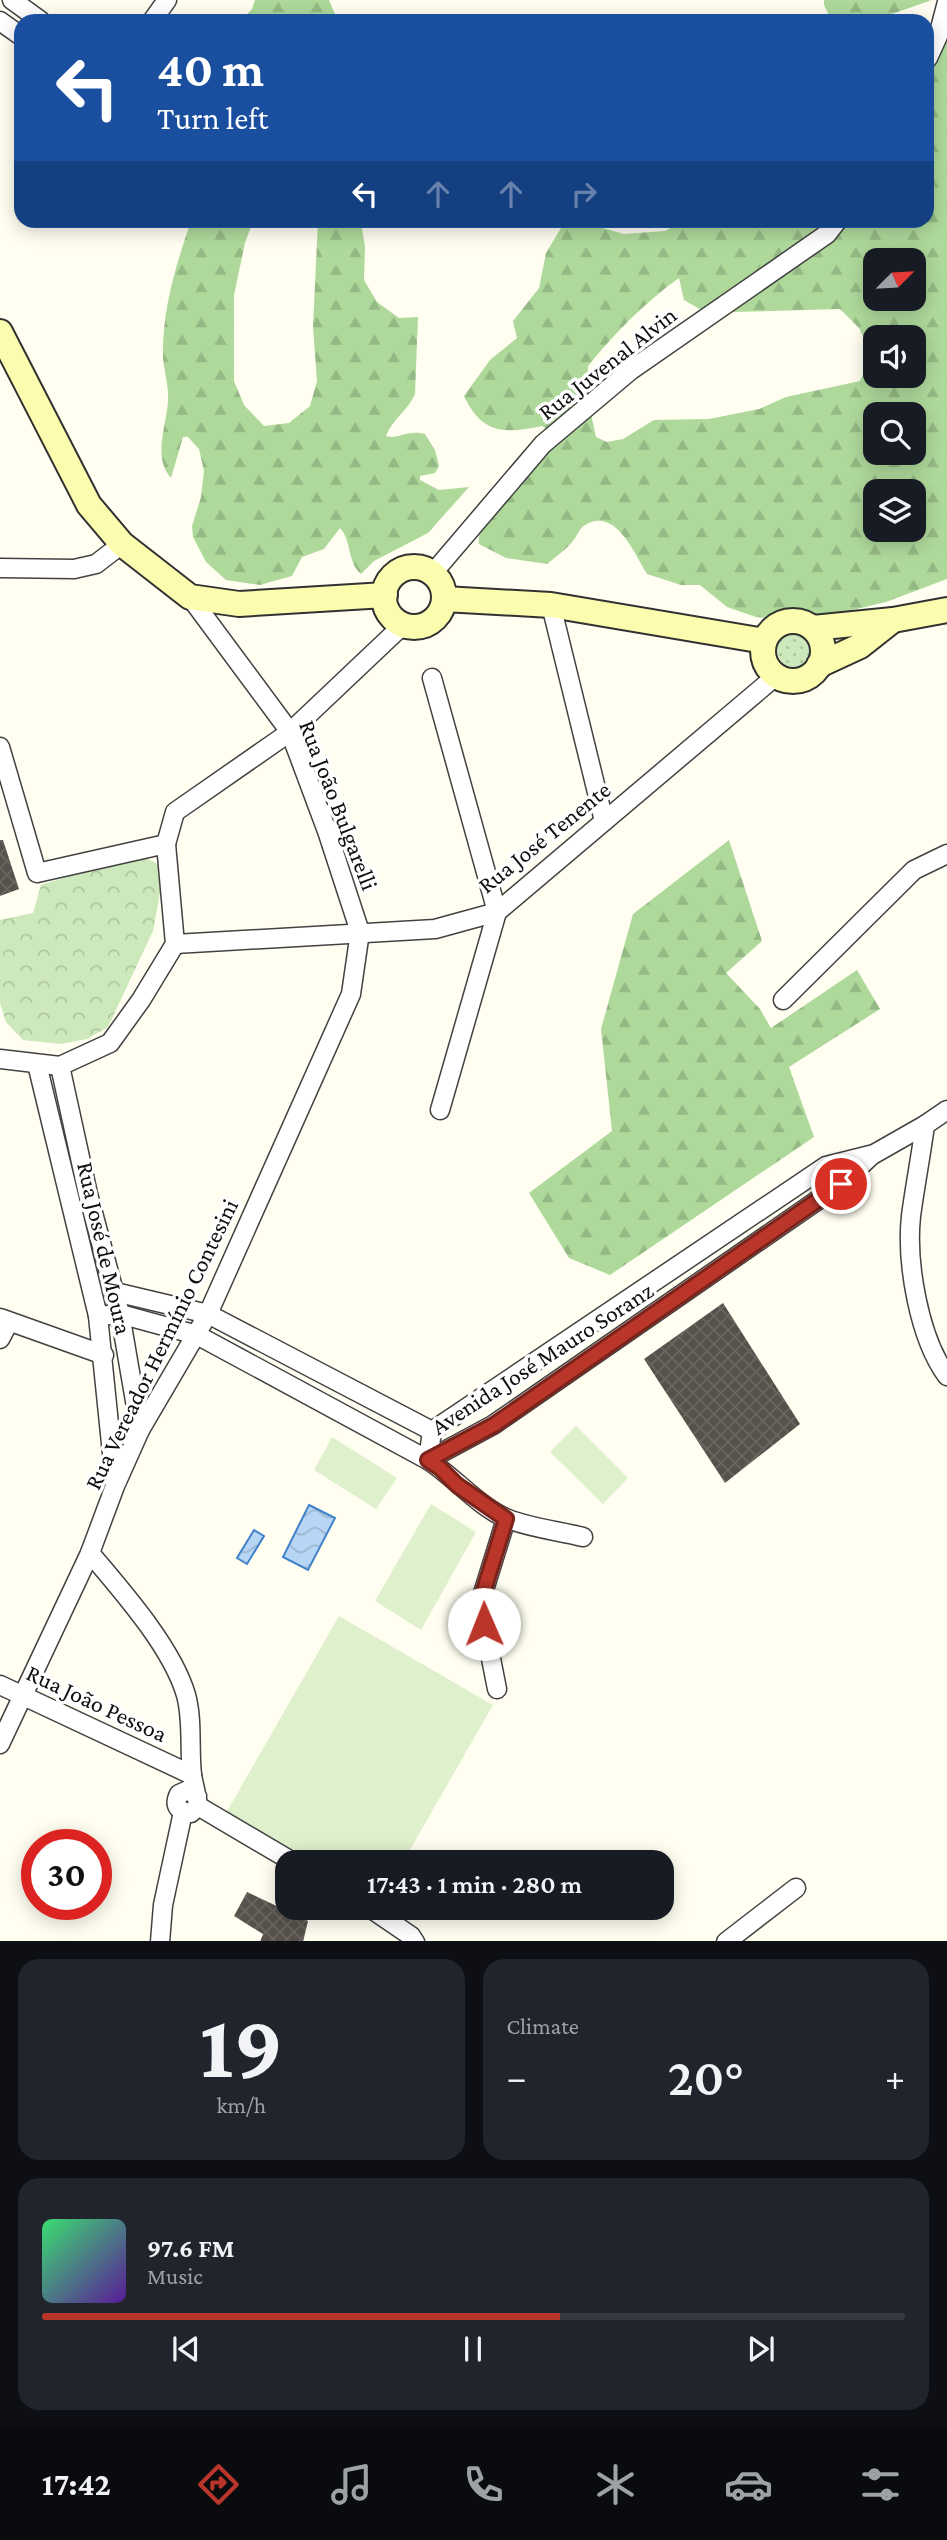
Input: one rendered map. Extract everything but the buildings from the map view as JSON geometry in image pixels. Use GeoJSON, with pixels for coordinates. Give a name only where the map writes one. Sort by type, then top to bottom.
{"type":"FeatureCollection","features":[{"type":"Feature","properties":{"kind":"main road"},"geometry":{"type":"LineString","coordinates":[[0,332],[89,505],[122,544],[190,597],[239,604],[385,595]]}},
{"type":"Feature","properties":{"kind":"main road"},"geometry":{"type":"LineString","coordinates":[[413,566],[433,573],[439,580],[444,598],[442,608],[430,622],[421,626],[403,625],[388,612],[385,595],[387,582],[402,569],[413,566]]}},
{"type":"Feature","properties":{"kind":"main road"},"geometry":{"type":"LineString","coordinates":[[444,598],[551,606],[764,641]]}},
{"type":"Feature","properties":{"kind":"main road"},"geometry":{"type":"LineString","coordinates":[[893,620],[860,646],[820,665],[813,673],[795,681],[776,676],[764,661],[764,641],[769,632],[785,622],[795,621],[813,628],[893,620],[947,610]]}},
{"type":"Feature","properties":{"kind":"main road"},"geometry":{"type":"LineString","coordinates":[[813,628],[822,646],[820,665]]}},
{"type":"Feature","properties":{"kind":"street"},"geometry":{"type":"LineString","coordinates":[[12,0],[31,14]]}},
{"type":"Feature","properties":{"kind":"street"},"geometry":{"type":"LineString","coordinates":[[934,43],[947,2]]}},
{"type":"Feature","properties":{"kind":"street","name":"Rua Juvenal Alvin"},"geometry":{"type":"LineString","coordinates":[[433,573],[542,444],[631,370],[827,234],[832,228]]}},
{"type":"Feature","properties":{"kind":"street"},"geometry":{"type":"LineString","coordinates":[[0,568],[74,569],[96,564],[122,544]]}},
{"type":"Feature","properties":{"kind":"street","name":"Rua João Bulgarelli"},"geometry":{"type":"LineString","coordinates":[[190,597],[290,732],[327,831],[360,932]]}},
{"type":"Feature","properties":{"kind":"street"},"geometry":{"type":"LineString","coordinates":[[551,606],[604,821]]}},
{"type":"Feature","properties":{"kind":"street"},"geometry":{"type":"LineString","coordinates":[[0,1059],[60,1066],[110,1042],[141,1000],[175,943],[166,844],[175,812],[290,732],[403,625]]}},
{"type":"Feature","properties":{"kind":"street","name":"Rua José Tenente"},"geometry":{"type":"LineString","coordinates":[[175,943],[435,929],[496,912],[776,676]]}},
{"type":"Feature","properties":{"kind":"street"},"geometry":{"type":"LineString","coordinates":[[432,678],[496,912],[440,1110]]}},
{"type":"Feature","properties":{"kind":"street"},"geometry":{"type":"LineString","coordinates":[[0,747],[4,777],[37,873],[166,844]]}},
{"type":"Feature","properties":{"kind":"street"},"geometry":{"type":"LineString","coordinates":[[783,1000],[914,870],[947,855]]}},
{"type":"Feature","properties":{"kind":"street","name":"Rua Vereador Hermínio Contesini"},"geometry":{"type":"LineString","coordinates":[[0,1744],[90,1553],[140,1430],[208,1314],[351,995],[360,932]]}},
{"type":"Feature","properties":{"kind":"street","name":"Rua José de Moura"},"geometry":{"type":"LineString","coordinates":[[37,1064],[98,1316],[115,1486]]}},
{"type":"Feature","properties":{"kind":"street","name":"Rua José de Moura"},"geometry":{"type":"LineString","coordinates":[[60,1066],[88,1194],[120,1314],[140,1430]]}},
{"type":"Feature","properties":{"kind":"street","name":"Avenida José Mauro Soranz"},"geometry":{"type":"LineString","coordinates":[[98,1316],[120,1314],[197,1335],[428,1460],[453,1449],[505,1417],[841,1184],[874,1154],[947,1110]]}},
{"type":"Feature","properties":{"kind":"street"},"geometry":{"type":"LineString","coordinates":[[925,1125],[911,1219],[913,1277],[923,1327],[947,1376]]}},
{"type":"Feature","properties":{"kind":"street","name":"Avenida José Mauro Soranz"},"geometry":{"type":"LineString","coordinates":[[115,1293],[208,1314],[432,1431],[826,1166],[874,1154]]}},
{"type":"Feature","properties":{"kind":"street"},"geometry":{"type":"LineString","coordinates":[[68,1197],[88,1194]]}},
{"type":"Feature","properties":{"kind":"street"},"geometry":{"type":"LineString","coordinates":[[0,1339],[5,1320],[104,1356]]}},
{"type":"Feature","properties":{"kind":"street"},"geometry":{"type":"LineString","coordinates":[[432,1431],[428,1460],[457,1485],[506,1519],[583,1536]]}},
{"type":"Feature","properties":{"kind":"street"},"geometry":{"type":"LineString","coordinates":[[498,1689],[480,1603],[506,1519]]}},
{"type":"Feature","properties":{"kind":"street"},"geometry":{"type":"LineString","coordinates":[[90,1553],[135,1606],[168,1656],[186,1694],[193,1805],[163,1905],[160,1941]]}},
{"type":"Feature","properties":{"kind":"street","name":"Rua João Pessoa"},"geometry":{"type":"LineString","coordinates":[[0,1685],[192,1775]]}},
{"type":"Feature","properties":{"kind":"street","name":"Rua João Pessoa"},"geometry":{"type":"LineString","coordinates":[[173,1766],[179,1782],[177,1808],[193,1805]]}},
{"type":"Feature","properties":{"kind":"street"},"geometry":{"type":"LineString","coordinates":[[193,1805],[275,1852]]}},
{"type":"Feature","properties":{"kind":"street"},"geometry":{"type":"LineString","coordinates":[[726,1941],[796,1888]]}},
{"type":"Feature","properties":{"kind":"street"},"geometry":{"type":"LineString","coordinates":[[388,1920],[415,1941]]}},
{"type":"Feature","properties":{"kind":"green space"},"geometry":{"type":"Polygon","coordinates":[[[255,0],[329,0],[335,14],[247,14],[255,0]]]}},
{"type":"Feature","properties":{"kind":"green space"},"geometry":{"type":"Polygon","coordinates":[[[824,0],[932,0],[892,14],[828,14],[824,0]]]}},
{"type":"Feature","properties":{"kind":"green space"},"geometry":{"type":"Polygon","coordinates":[[[947,8],[947,579],[886,602],[823,617],[785,620],[756,617],[727,607],[700,585],[681,585],[647,574],[623,535],[606,522],[596,521],[583,526],[574,540],[547,564],[506,558],[479,544],[485,520],[542,445],[547,429],[542,426],[516,430],[496,428],[478,418],[464,396],[490,360],[517,338],[513,321],[539,288],[546,253],[561,228],[602,228],[624,234],[665,231],[671,228],[934,228],[934,24],[947,8]],[[679,278],[630,319],[588,366],[588,372],[598,381],[591,414],[596,437],[607,442],[623,439],[654,420],[709,419],[759,409],[786,397],[860,381],[863,374],[863,388],[926,388],[926,325],[863,325],[863,337],[859,328],[840,309],[733,312],[717,319],[684,300],[679,278]]]}},
{"type":"Feature","properties":{"kind":"green space"},"geometry":{"type":"Polygon","coordinates":[[[189,228],[250,228],[234,295],[234,381],[244,405],[264,426],[289,423],[310,406],[317,381],[313,327],[318,228],[362,228],[365,247],[364,280],[377,302],[399,318],[418,317],[415,394],[386,436],[425,434],[435,450],[439,466],[435,473],[420,476],[420,480],[439,490],[469,487],[428,533],[374,561],[361,574],[353,564],[340,528],[324,549],[302,557],[292,576],[260,585],[226,580],[206,562],[193,537],[192,526],[201,497],[204,471],[199,449],[188,437],[183,437],[171,478],[162,460],[168,400],[163,339],[167,304],[189,228]]]}},
{"type":"Feature","properties":{"kind":"green space"},"geometry":{"type":"Polygon","coordinates":[[[797,629],[811,635],[817,649],[811,663],[797,669],[783,663],[777,649],[783,635],[797,629]]]}},
{"type":"Feature","properties":{"kind":"green space"},"geometry":{"type":"Polygon","coordinates":[[[729,840],[762,941],[726,973],[760,1009],[771,1028],[857,970],[880,1009],[789,1067],[814,1137],[610,1275],[569,1258],[529,1193],[612,1131],[601,1029],[633,914],[729,840]]]}},
{"type":"Feature","properties":{"kind":"green space"},"geometry":{"type":"Polygon","coordinates":[[[144,857],[156,863],[163,876],[153,931],[108,1027],[87,1039],[61,1044],[23,1040],[6,1022],[0,1003],[0,920],[33,913],[41,885],[127,858],[144,857]]]}},
{"type":"Feature","properties":{"kind":"green space"},"geometry":{"type":"Polygon","coordinates":[[[576,1426],[628,1478],[603,1504],[550,1452],[576,1426]]]}},
{"type":"Feature","properties":{"kind":"green space"},"geometry":{"type":"Polygon","coordinates":[[[332,1437],[397,1478],[376,1509],[314,1470],[332,1437]]]}},
{"type":"Feature","properties":{"kind":"green space"},"geometry":{"type":"Polygon","coordinates":[[[431,1504],[476,1532],[421,1630],[375,1601],[431,1504]]]}},
{"type":"Feature","properties":{"kind":"green space"},"geometry":{"type":"Polygon","coordinates":[[[339,1616],[493,1705],[410,1850],[290,1850],[226,1813],[339,1616]]]}},
{"type":"Feature","properties":{"kind":"water"},"geometry":{"type":"Polygon","coordinates":[[[309,1505],[335,1518],[308,1570],[283,1557],[309,1505]]]}},
{"type":"Feature","properties":{"kind":"water"},"geometry":{"type":"Polygon","coordinates":[[[254,1530],[264,1536],[247,1564],[237,1558],[254,1530]]]}},
{"type":"Feature","properties":{"kind":"route"},"geometry":{"type":"LineString","coordinates":[[484,1624],[480,1603],[506,1519],[457,1485],[428,1460],[494,1425],[841,1184]]}}]}
